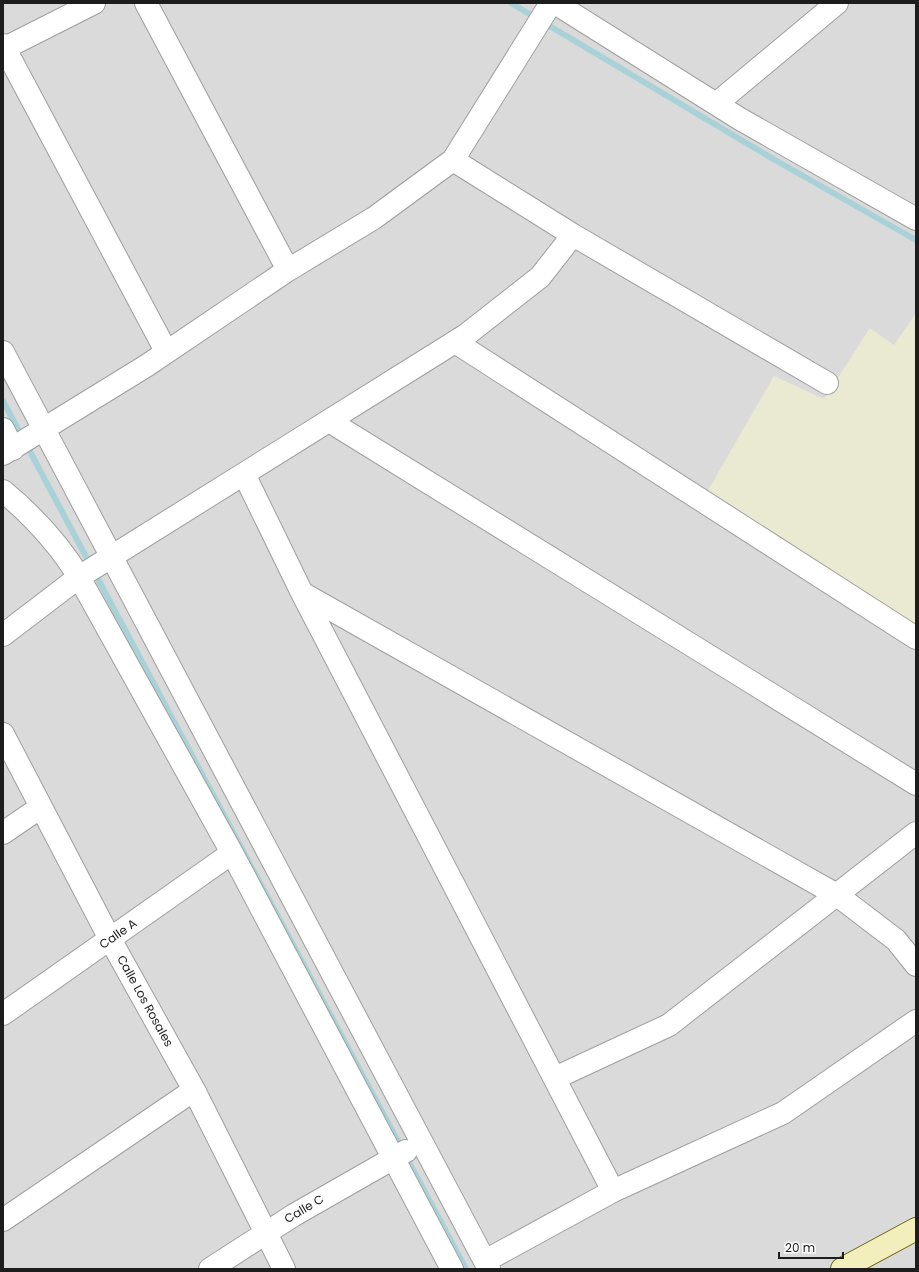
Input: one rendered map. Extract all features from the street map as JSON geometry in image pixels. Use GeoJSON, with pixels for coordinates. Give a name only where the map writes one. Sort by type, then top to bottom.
{"type":"FeatureCollection","features":[{"type":"Feature","properties":{"kind":"street"},"geometry":{"type":"LineString","coordinates":[[94,3],[4,47],[166,351]]}},
{"type":"Feature","properties":{"kind":"street"},"geometry":{"type":"LineString","coordinates":[[146,3],[288,270]]}},
{"type":"Feature","properties":{"kind":"street"},"geometry":{"type":"LineString","coordinates":[[3,429],[8,452],[166,351],[288,270],[374,218],[453,160],[551,3]]}},
{"type":"Feature","properties":{"kind":"street"},"geometry":{"type":"LineString","coordinates":[[555,3],[716,104],[916,219]]}},
{"type":"Feature","properties":{"kind":"street"},"geometry":{"type":"LineString","coordinates":[[716,104],[838,3]]}},
{"type":"Feature","properties":{"kind":"street"},"geometry":{"type":"LineString","coordinates":[[453,160],[573,235],[827,383]]}},
{"type":"Feature","properties":{"kind":"street"},"geometry":{"type":"LineString","coordinates":[[3,635],[94,568],[455,342],[540,277],[573,235]]}},
{"type":"Feature","properties":{"kind":"street"},"geometry":{"type":"LineString","coordinates":[[455,342],[916,638]]}},
{"type":"Feature","properties":{"kind":"street"},"geometry":{"type":"LineString","coordinates":[[3,352],[39,432],[94,568],[232,854],[408,1150],[487,1265],[613,1191],[783,1113],[916,1022]]}},
{"type":"Feature","properties":{"kind":"street"},"geometry":{"type":"LineString","coordinates":[[329,421],[916,784]]}},
{"type":"Feature","properties":{"kind":"street"},"geometry":{"type":"LineString","coordinates":[[244,474],[302,593],[613,1191]]}},
{"type":"Feature","properties":{"kind":"street"},"geometry":{"type":"LineString","coordinates":[[3,491],[50,536],[67,556],[94,568],[408,1150],[452,1269]]}},
{"type":"Feature","properties":{"kind":"street"},"geometry":{"type":"LineString","coordinates":[[302,593],[837,895],[896,940],[916,965]]}},
{"type":"Feature","properties":{"kind":"street","name":"Calle Los Rosales"},"geometry":{"type":"LineString","coordinates":[[3,734],[110,939],[194,1090],[284,1269]]}},
{"type":"Feature","properties":{"kind":"street"},"geometry":{"type":"LineString","coordinates":[[3,833],[41,807]]}},
{"type":"Feature","properties":{"kind":"street"},"geometry":{"type":"LineString","coordinates":[[555,1078],[669,1025],[916,833]]}},
{"type":"Feature","properties":{"kind":"street","name":"Calle A"},"geometry":{"type":"LineString","coordinates":[[3,1014],[232,854]]}},
{"type":"Feature","properties":{"kind":"street"},"geometry":{"type":"LineString","coordinates":[[3,1220],[194,1090]]}},
{"type":"Feature","properties":{"kind":"street","name":"Calle C"},"geometry":{"type":"LineString","coordinates":[[210,1269],[294,1215],[408,1150]]}},
{"type":"Feature","properties":{"kind":"street"},"geometry":{"type":"LineString","coordinates":[[842,1269],[916,1229]]}},
{"type":"Feature","properties":{"kind":"shaded area"},"geometry":{"type":"Polygon","coordinates":[[[3,3],[916,3],[916,1269],[3,1269],[3,3]]]}},
{"type":"Feature","properties":{"kind":"green space"},"geometry":{"type":"Polygon","coordinates":[[[916,313],[916,624],[707,492],[774,376],[824,399],[870,328],[894,345],[916,313]]]}},
{"type":"Feature","properties":{"kind":"waterway"},"geometry":{"type":"LineString","coordinates":[[511,3],[775,160],[916,240]]}},
{"type":"Feature","properties":{"kind":"waterway"},"geometry":{"type":"LineString","coordinates":[[3,401],[466,1269]]}}]}
